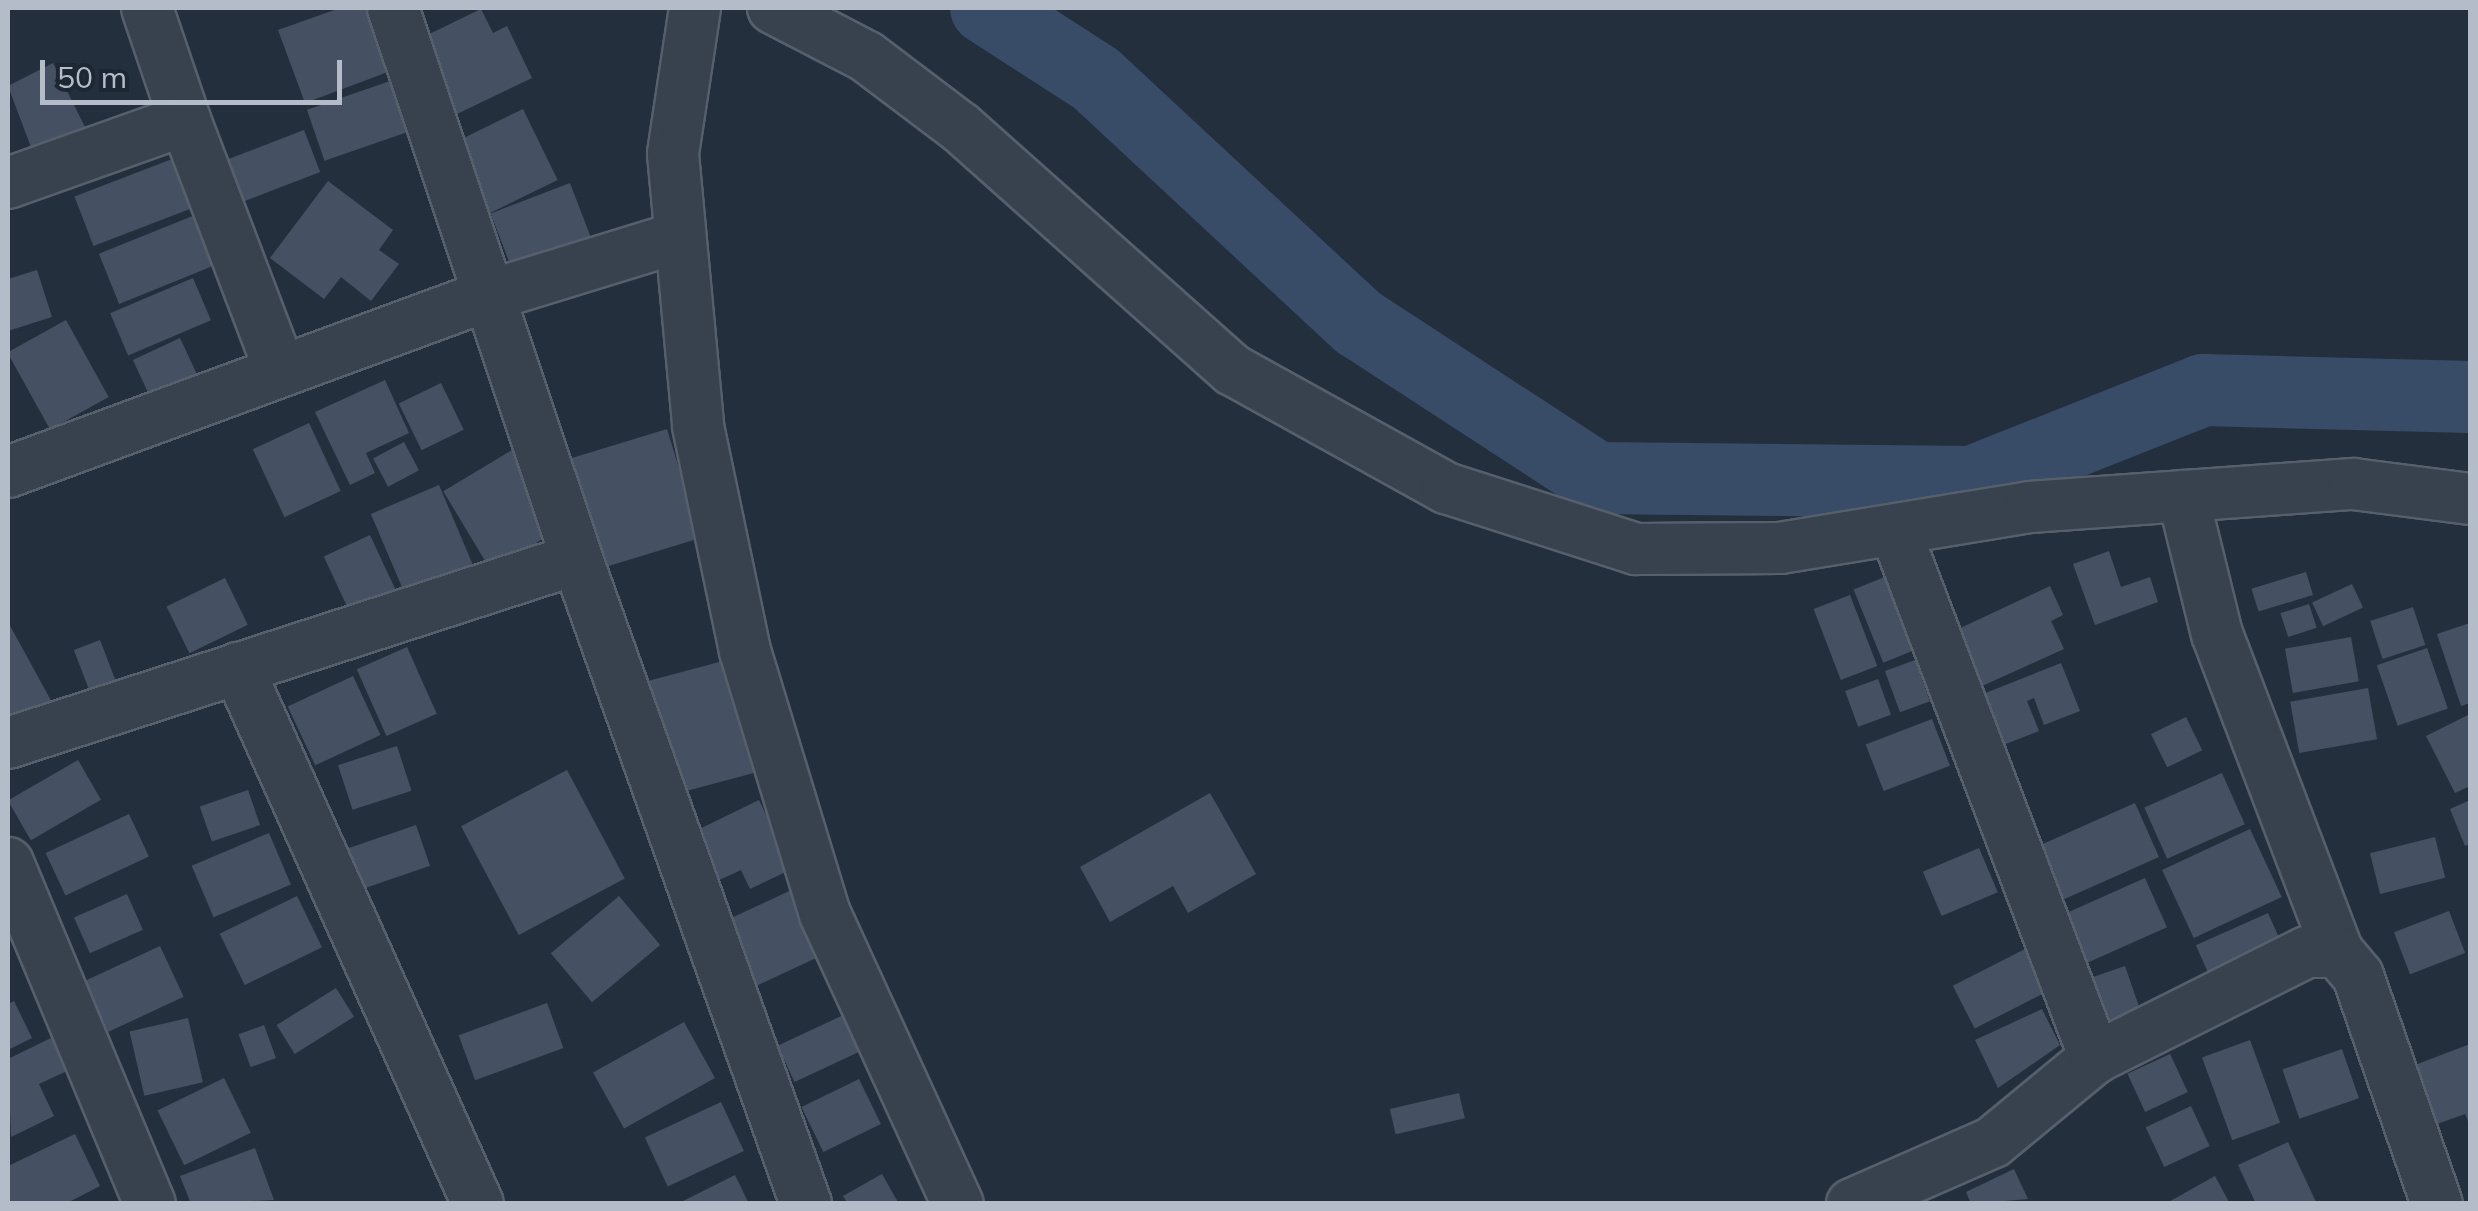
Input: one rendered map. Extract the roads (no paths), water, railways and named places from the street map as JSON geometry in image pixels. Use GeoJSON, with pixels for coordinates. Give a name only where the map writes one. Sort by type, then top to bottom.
{"type":"FeatureCollection","features":[{"type":"Feature","properties":{"kind":"street"},"geometry":{"type":"LineString","coordinates":[[147,8],[280,370]]}},
{"type":"Feature","properties":{"kind":"street"},"geometry":{"type":"LineString","coordinates":[[393,8],[577,558],[806,1204]]}},
{"type":"Feature","properties":{"kind":"street"},"geometry":{"type":"LineString","coordinates":[[695,8],[673,154],[698,426],[746,652],[825,914],[958,1204]]}},
{"type":"Feature","properties":{"kind":"street"},"geometry":{"type":"LineString","coordinates":[[773,8],[867,57],[960,128],[1233,370],[1446,488],[1636,549],[1780,548],[2030,506],[2354,484],[2468,506]]}},
{"type":"Feature","properties":{"kind":"street"},"geometry":{"type":"LineString","coordinates":[[8,184],[186,120]]}},
{"type":"Feature","properties":{"kind":"street"},"geometry":{"type":"LineString","coordinates":[[8,472],[491,295],[680,237]]}},
{"type":"Feature","properties":{"kind":"street"},"geometry":{"type":"LineString","coordinates":[[2182,496],[2216,634],[2338,952],[2380,1021],[2437,1203]]}},
{"type":"Feature","properties":{"kind":"street"},"geometry":{"type":"LineString","coordinates":[[1895,530],[2095,1058]]}},
{"type":"Feature","properties":{"kind":"street"},"geometry":{"type":"LineString","coordinates":[[8,743],[577,558]]}},
{"type":"Feature","properties":{"kind":"street"},"geometry":{"type":"LineString","coordinates":[[238,668],[478,1204]]}},
{"type":"Feature","properties":{"kind":"street"},"geometry":{"type":"LineString","coordinates":[[8,863],[150,1204]]}},
{"type":"Feature","properties":{"kind":"street"},"geometry":{"type":"LineString","coordinates":[[1852,1204],[1993,1142],[2095,1058],[2307,952],[2338,952]]}},
{"type":"Feature","properties":{"kind":"waterway"},"geometry":{"type":"LineString","coordinates":[[986,8],[1096,79],[1359,323],[1597,478],[1972,482],[2203,390],[2470,397]]}}]}
